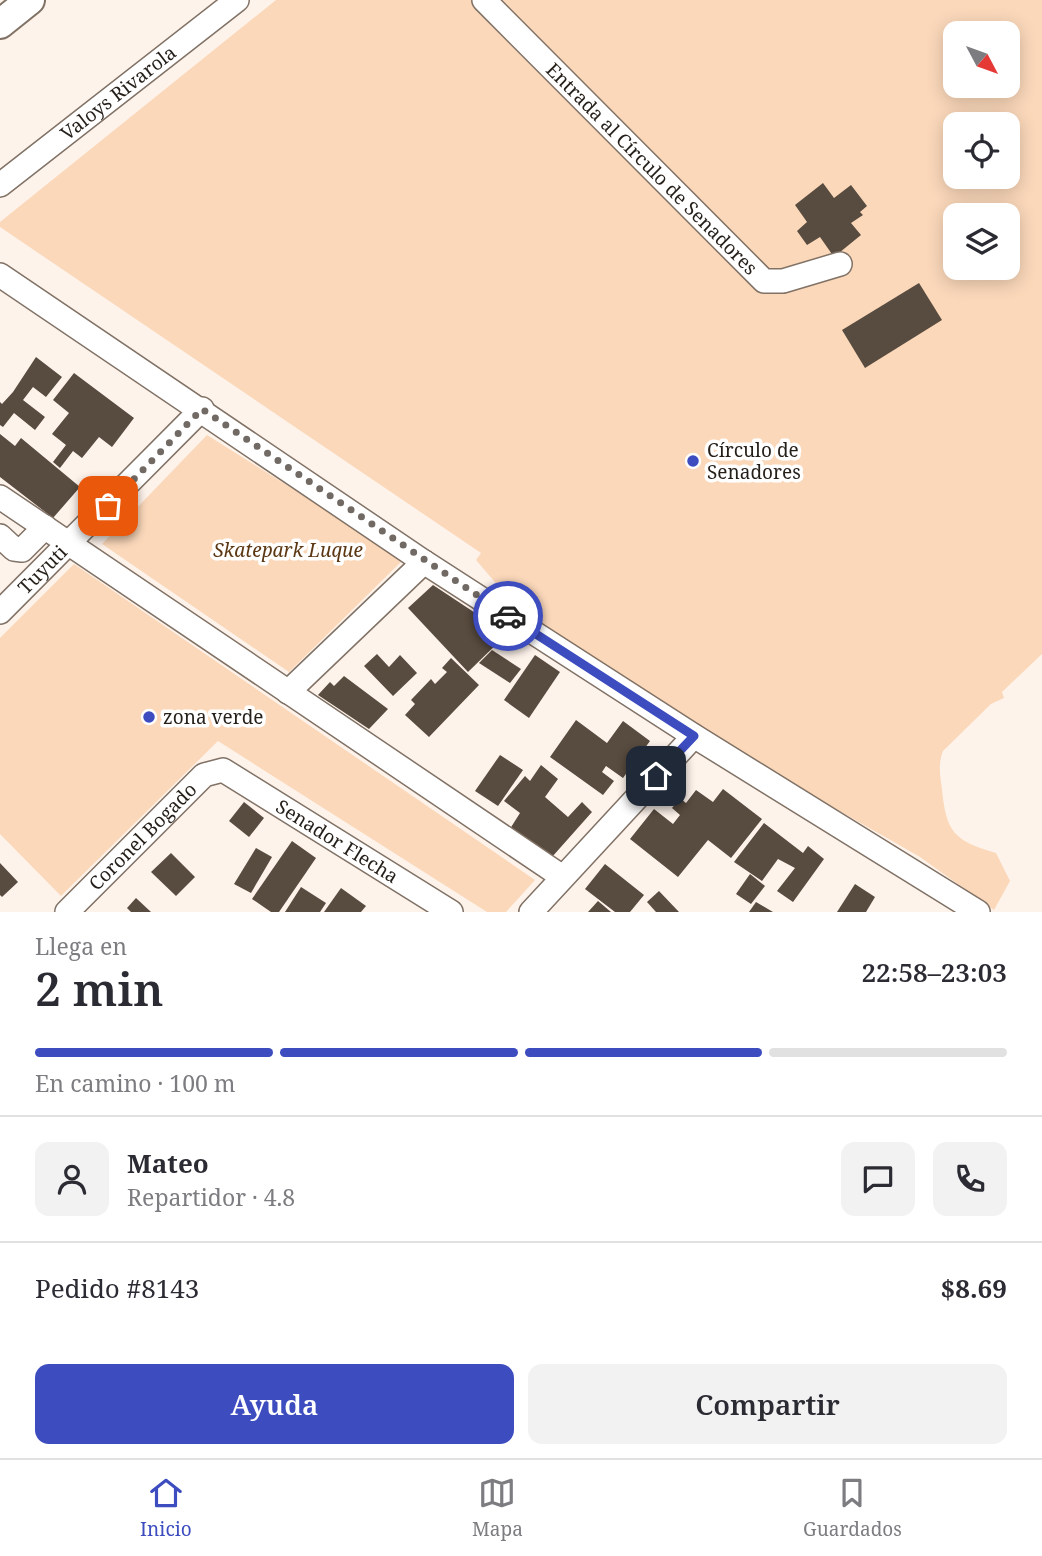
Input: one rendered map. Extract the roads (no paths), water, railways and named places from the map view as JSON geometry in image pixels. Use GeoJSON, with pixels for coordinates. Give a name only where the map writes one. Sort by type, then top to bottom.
{"type":"FeatureCollection","features":[{"type":"Feature","properties":{"kind":"main road"},"geometry":{"type":"LineString","coordinates":[[0,24],[30,0]]}},
{"type":"Feature","properties":{"kind":"street","name":"Valoys Rivarola"},"geometry":{"type":"LineString","coordinates":[[0,186],[237,0]]}},
{"type":"Feature","properties":{"kind":"street","name":"Entrada al Círculo de Senadores"},"geometry":{"type":"LineString","coordinates":[[484,0],[764,281],[783,281],[840,264]]}},
{"type":"Feature","properties":{"kind":"street"},"geometry":{"type":"LineString","coordinates":[[0,275],[202,409],[424,562],[694,736],[978,912]]}},
{"type":"Feature","properties":{"kind":"street","name":"Tuyuti"},"geometry":{"type":"LineString","coordinates":[[0,612],[202,409]]}},
{"type":"Feature","properties":{"kind":"street"},"geometry":{"type":"LineString","coordinates":[[0,497],[561,876]]}},
{"type":"Feature","properties":{"kind":"street"},"geometry":{"type":"LineString","coordinates":[[0,536],[14,549],[22,550],[45,527]]}},
{"type":"Feature","properties":{"kind":"street"},"geometry":{"type":"LineString","coordinates":[[288,692],[424,562]]}},
{"type":"Feature","properties":{"kind":"street"},"geometry":{"type":"LineString","coordinates":[[531,912],[561,876],[694,736]]}},
{"type":"Feature","properties":{"kind":"street","name":"Coronel Bogado"},"geometry":{"type":"LineString","coordinates":[[67,912],[204,775],[223,770]]}},
{"type":"Feature","properties":{"kind":"street","name":"Senador Flecha"},"geometry":{"type":"LineString","coordinates":[[223,770],[451,912]]}},
{"type":"Feature","properties":{"kind":"place","name":"Círculo de Senadores"},"geometry":{"type":"Point","coordinates":[693,461]}},
{"type":"Feature","properties":{"kind":"place","name":"zona verde"},"geometry":{"type":"Point","coordinates":[149,717]}},
{"type":"Feature","properties":{"kind":"park label","name":"Skatepark Luque"},"geometry":{"type":"Point","coordinates":[288,550]}}]}
